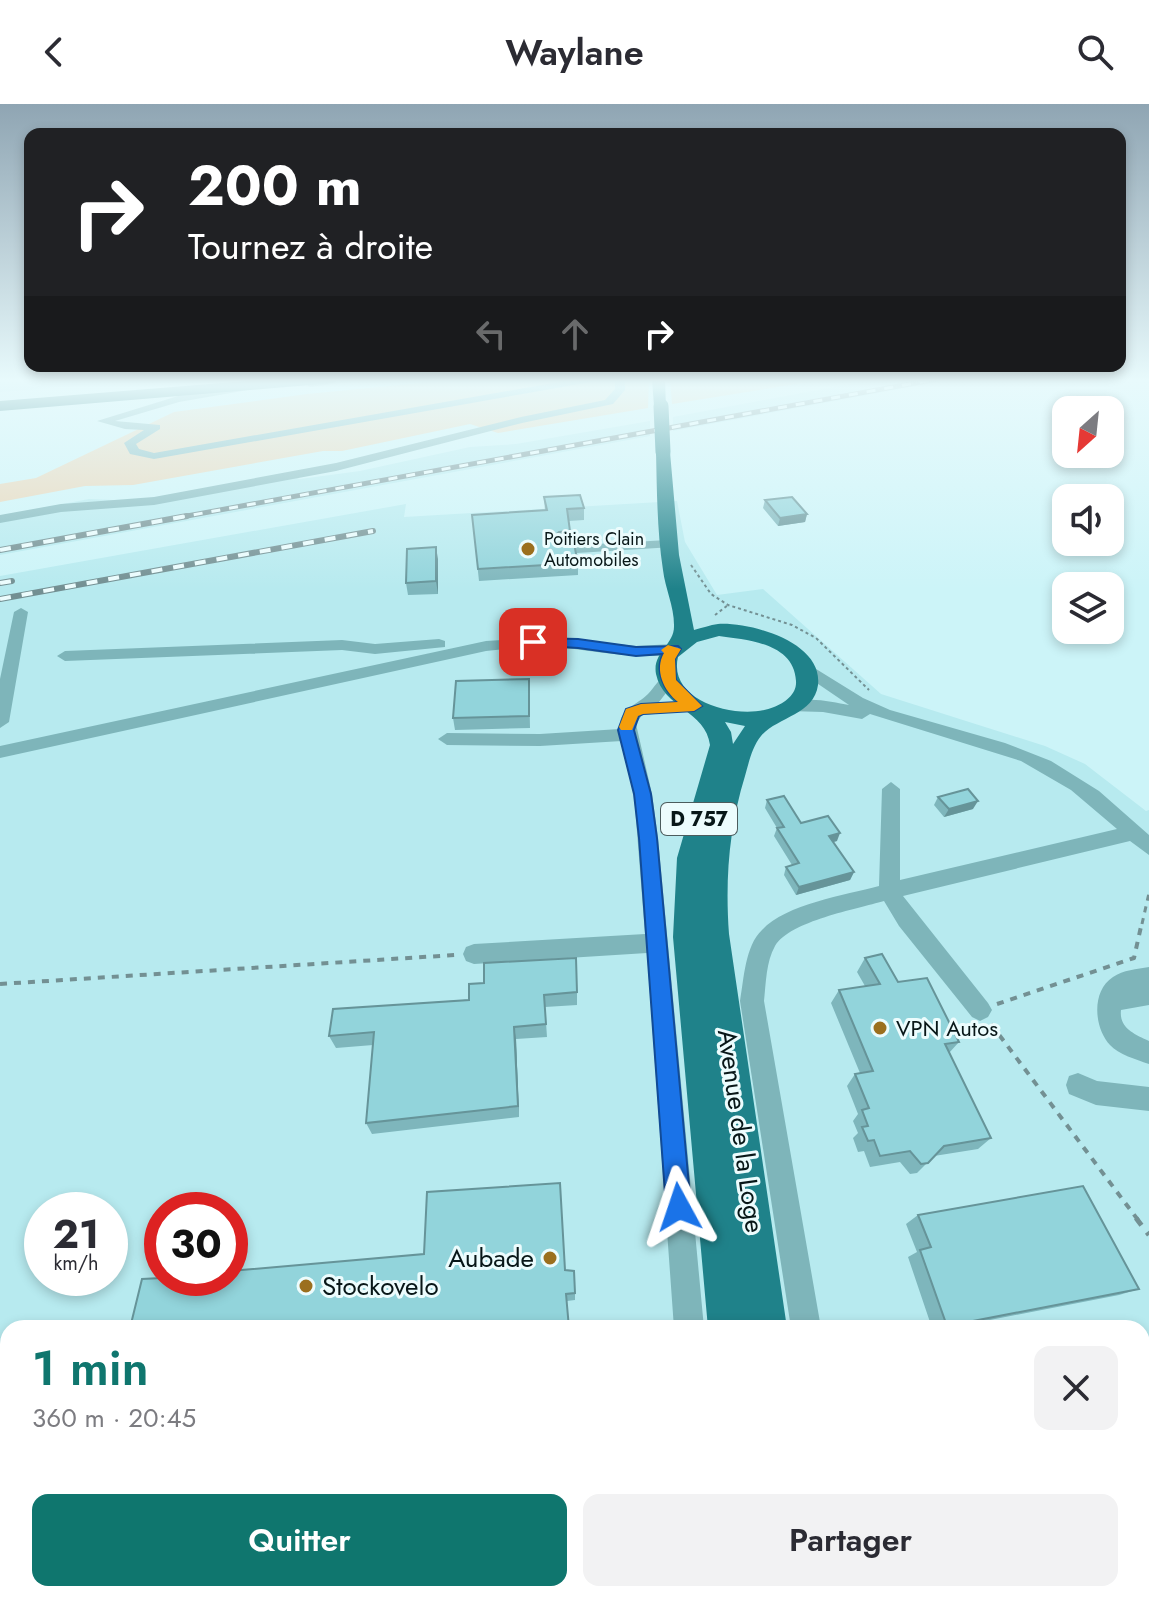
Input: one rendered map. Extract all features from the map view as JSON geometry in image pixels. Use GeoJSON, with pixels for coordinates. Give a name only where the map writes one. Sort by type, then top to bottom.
{"type":"FeatureCollection","features":[{"type":"Feature","properties":{"kind":"main road"},"geometry":{"type":"LineString","coordinates":[[663,449],[676,555],[674,587],[686,626],[667,675],[678,694],[698,708],[746,719],[767,718],[795,707],[809,689],[808,669],[801,658],[783,644],[708,614],[676,555]]}},
{"type":"Feature","properties":{"kind":"main road"},"geometry":{"type":"LineString","coordinates":[[677,646],[709,632],[742,630]]}},
{"type":"Feature","properties":{"kind":"main road","name":"D 757"},"geometry":{"type":"LineString","coordinates":[[686,938],[690,858],[722,745],[720,732],[698,708]]}},
{"type":"Feature","properties":{"kind":"main road","name":"D 757"},"geometry":{"type":"LineString","coordinates":[[686,938],[713,859],[722,810],[745,740],[752,729],[767,718]]}},
{"type":"Feature","properties":{"kind":"main road","name":"Avenue de la Loge"},"geometry":{"type":"LineString","coordinates":[[686,938],[727,1320]]}},
{"type":"Feature","properties":{"kind":"main road","name":"Avenue de la Loge"},"geometry":{"type":"LineString","coordinates":[[686,938],[765,1320]]}},
{"type":"Feature","properties":{"kind":"street"},"geometry":{"type":"LineString","coordinates":[[133,449],[134,452],[154,456],[195,449]]}},
{"type":"Feature","properties":{"kind":"street"},"geometry":{"type":"LineString","coordinates":[[79,516],[336,467],[408,449]]}},
{"type":"Feature","properties":{"kind":"street"},"geometry":{"type":"LineString","coordinates":[[0,519],[75,507],[132,504]]}},
{"type":"Feature","properties":{"kind":"street"},"geometry":{"type":"LineString","coordinates":[[561,550],[676,555]]}},
{"type":"Feature","properties":{"kind":"street"},"geometry":{"type":"LineString","coordinates":[[0,722],[21,612]]}},
{"type":"Feature","properties":{"kind":"street"},"geometry":{"type":"LineString","coordinates":[[0,752],[452,652],[515,643],[550,642],[646,652],[677,646]]}},
{"type":"Feature","properties":{"kind":"street"},"geometry":{"type":"LineString","coordinates":[[65,656],[342,645],[375,649],[450,644],[452,652]]}},
{"type":"Feature","properties":{"kind":"street"},"geometry":{"type":"LineString","coordinates":[[603,647],[667,675],[661,691],[628,718],[627,735],[686,938],[689,1320]]}},
{"type":"Feature","properties":{"kind":"street"},"geometry":{"type":"LineString","coordinates":[[808,669],[842,696],[901,719],[1002,748],[1057,770],[1098,799],[1149,847]]}},
{"type":"Feature","properties":{"kind":"street"},"geometry":{"type":"LineString","coordinates":[[795,707],[823,706],[901,719]]}},
{"type":"Feature","properties":{"kind":"street"},"geometry":{"type":"LineString","coordinates":[[641,709],[698,708]]}},
{"type":"Feature","properties":{"kind":"street"},"geometry":{"type":"LineString","coordinates":[[447,739],[540,740],[627,735]]}},
{"type":"Feature","properties":{"kind":"street"},"geometry":{"type":"LineString","coordinates":[[891,789],[889,891],[907,920],[980,1010]]}},
{"type":"Feature","properties":{"kind":"street"},"geometry":{"type":"LineString","coordinates":[[805,1320],[752,1001],[757,963],[768,937],[792,920],[889,891],[1134,832]]}},
{"type":"Feature","properties":{"kind":"street"},"geometry":{"type":"LineString","coordinates":[[474,954],[686,938]]}},
{"type":"Feature","properties":{"kind":"street"},"geometry":{"type":"LineString","coordinates":[[1149,977],[1121,981],[1115,986],[1108,1020],[1119,1038],[1149,1053]]}},
{"type":"Feature","properties":{"kind":"street"},"geometry":{"type":"LineString","coordinates":[[1110,1001],[1149,995]]}},
{"type":"Feature","properties":{"kind":"street"},"geometry":{"type":"LineString","coordinates":[[1078,1085],[1096,1093],[1149,1099]]}},
{"type":"Feature","properties":{"kind":"path"},"geometry":{"type":"LineString","coordinates":[[676,555],[711,594],[728,605],[804,630],[873,693]]}},
{"type":"Feature","properties":{"kind":"path"},"geometry":{"type":"LineString","coordinates":[[708,614],[728,605]]}},
{"type":"Feature","properties":{"kind":"path"},"geometry":{"type":"LineString","coordinates":[[1149,893],[1134,958],[980,1010],[1149,1235]]}},
{"type":"Feature","properties":{"kind":"path"},"geometry":{"type":"LineString","coordinates":[[0,984],[474,954]]}},
{"type":"Feature","properties":{"kind":"shaded area"},"geometry":{"type":"Polygon","coordinates":[[[97,449],[352,449],[323,451],[133,485],[85,486],[0,502],[0,484],[36,478],[97,449]]]}},
{"type":"Feature","properties":{"kind":"shaded area"},"geometry":{"type":"Polygon","coordinates":[[[461,449],[580,449],[0,555],[0,516],[89,499],[138,501],[288,475],[300,479],[360,471],[461,449]]]}},
{"type":"Feature","properties":{"kind":"shaded area"},"geometry":{"type":"Polygon","coordinates":[[[677,501],[685,542],[717,595],[763,589],[881,694],[1045,746],[1085,764],[1146,811],[1149,810],[1149,1320],[0,1320],[0,576],[406,504],[404,517],[677,501]]]}},
{"type":"Feature","properties":{"kind":"building"},"geometry":{"type":"Polygon","coordinates":[[[580,495],[584,508],[567,509],[570,531],[559,532],[551,539],[561,545],[574,544],[578,563],[478,569],[472,515],[547,510],[544,497],[580,495]]]}},
{"type":"Feature","properties":{"kind":"building"},"geometry":{"type":"Polygon","coordinates":[[[792,497],[807,514],[780,518],[765,500],[792,497]]]}},
{"type":"Feature","properties":{"kind":"building"},"geometry":{"type":"Polygon","coordinates":[[[436,547],[436,581],[406,583],[407,549],[436,547]]]}},
{"type":"Feature","properties":{"kind":"building"},"geometry":{"type":"Polygon","coordinates":[[[529,679],[529,716],[453,718],[456,681],[529,679]]]}},
{"type":"Feature","properties":{"kind":"building"},"geometry":{"type":"Polygon","coordinates":[[[968,789],[978,801],[949,809],[938,797],[968,789]]]}},
{"type":"Feature","properties":{"kind":"building"},"geometry":{"type":"Polygon","coordinates":[[[784,796],[801,823],[828,816],[840,833],[829,836],[854,872],[799,887],[786,867],[799,863],[777,828],[784,827],[767,800],[784,796]]]}},
{"type":"Feature","properties":{"kind":"building"},"geometry":{"type":"Polygon","coordinates":[[[882,954],[898,982],[927,978],[959,1042],[945,1044],[991,1138],[944,1146],[928,1163],[921,1164],[910,1151],[880,1156],[874,1140],[868,1141],[862,1127],[868,1126],[862,1110],[869,1108],[855,1074],[873,1071],[839,990],[880,984],[865,958],[882,954]]]}},
{"type":"Feature","properties":{"kind":"building"},"geometry":{"type":"Polygon","coordinates":[[[576,958],[577,992],[544,995],[546,1024],[514,1027],[518,1106],[366,1123],[374,1032],[329,1036],[333,1009],[469,1000],[469,984],[484,983],[484,963],[576,958]]]}},
{"type":"Feature","properties":{"kind":"building"},"geometry":{"type":"Polygon","coordinates":[[[560,1183],[565,1270],[574,1271],[575,1293],[566,1294],[568,1320],[132,1320],[142,1279],[144,1296],[248,1296],[248,1269],[424,1254],[427,1192],[560,1183]]]}},
{"type":"Feature","properties":{"kind":"building"},"geometry":{"type":"Polygon","coordinates":[[[1083,1186],[1139,1289],[978,1320],[945,1320],[920,1250],[931,1247],[918,1215],[1083,1186]]]}},
{"type":"Feature","properties":{"kind":"railway"},"geometry":{"type":"LineString","coordinates":[[176,518],[555,449]]}},
{"type":"Feature","properties":{"kind":"railway"},"geometry":{"type":"LineString","coordinates":[[176,518],[187,516]]}},
{"type":"Feature","properties":{"kind":"railway"},"geometry":{"type":"LineString","coordinates":[[0,550],[176,518]]}},
{"type":"Feature","properties":{"kind":"railway"},"geometry":{"type":"LineString","coordinates":[[0,599],[373,531]]}},
{"type":"Feature","properties":{"kind":"railway"},"geometry":{"type":"LineString","coordinates":[[0,583],[12,581]]}},
{"type":"Feature","properties":{"kind":"slow traffic"},"geometry":{"type":"LineString","coordinates":[[626,727],[632,713],[641,709],[694,706],[678,694],[668,680],[667,659],[673,649],[668,650]]}},
{"type":"Feature","properties":{"kind":"place","name":"Poitiers Clain Automobiles"},"geometry":{"type":"Point","coordinates":[528,549]}},
{"type":"Feature","properties":{"kind":"place","name":"VPN Autos"},"geometry":{"type":"Point","coordinates":[880,1028]}},
{"type":"Feature","properties":{"kind":"place","name":"Aubade"},"geometry":{"type":"Point","coordinates":[550,1258]}},
{"type":"Feature","properties":{"kind":"place","name":"Stockovelo"},"geometry":{"type":"Point","coordinates":[306,1286]}},
{"type":"Feature","properties":{"kind":"route"},"geometry":{"type":"LineString","coordinates":[[533,642],[578,643],[646,652],[673,649],[667,659],[668,680],[678,694],[694,706],[641,709],[628,718],[626,730],[643,794],[648,838],[679,1207]]}}]}
